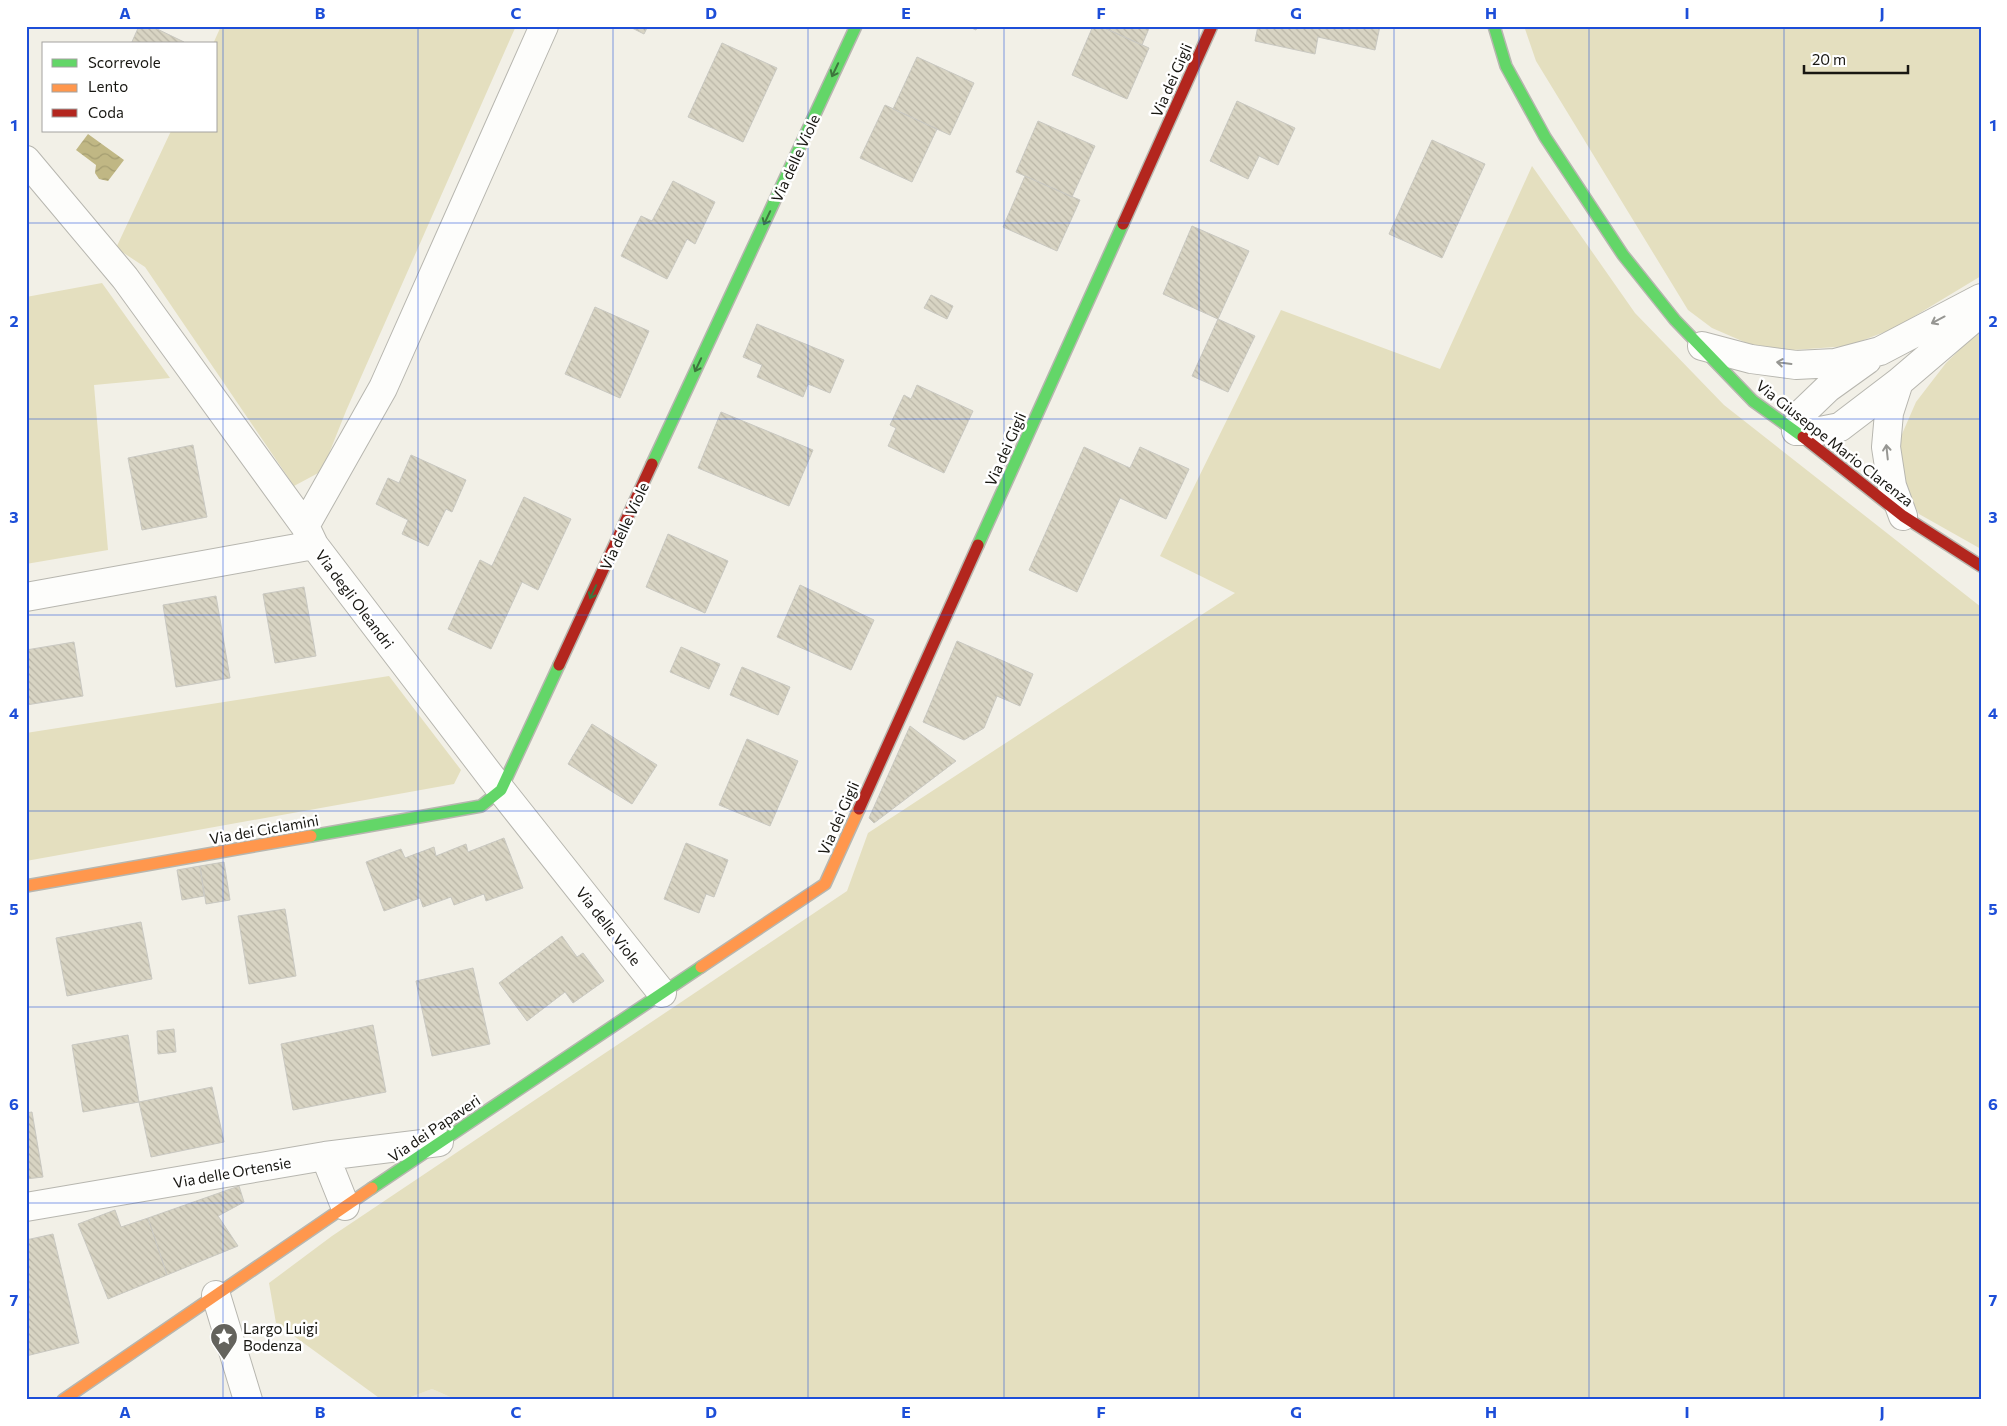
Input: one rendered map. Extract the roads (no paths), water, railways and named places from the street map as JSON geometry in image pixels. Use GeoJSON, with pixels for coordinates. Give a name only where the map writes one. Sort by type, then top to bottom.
{"type":"FeatureCollection","features":[{"type":"Feature","properties":{"kind":"street"},"geometry":{"type":"LineString","coordinates":[[26,160],[125,278],[310,536],[383,388],[544,26]]}},
{"type":"Feature","properties":{"kind":"street","name":"Via delle Viole"},"geometry":{"type":"LineString","coordinates":[[662,993],[501,790],[856,26]]}},
{"type":"Feature","properties":{"kind":"street","name":"Via dei Gigli"},"geometry":{"type":"LineString","coordinates":[[825,884],[1212,26]]}},
{"type":"Feature","properties":{"kind":"street","name":"Via Giuseppe Mario Clarenza"},"geometry":{"type":"LineString","coordinates":[[1494,26],[1506,66],[1545,137],[1624,255],[1675,320],[1753,401],[1796,431],[1903,516],[1981,566]]}},
{"type":"Feature","properties":{"kind":"street"},"geometry":{"type":"LineString","coordinates":[[1981,298],[1880,351],[1828,388],[1803,412],[1796,431],[1820,431],[1840,427],[1899,382],[1981,312]]}},
{"type":"Feature","properties":{"kind":"street"},"geometry":{"type":"LineString","coordinates":[[1702,346],[1751,359],[1796,365],[1835,363],[1880,351]]}},
{"type":"Feature","properties":{"kind":"street"},"geometry":{"type":"LineString","coordinates":[[1899,382],[1889,413],[1886,447],[1892,486],[1903,516]]}},
{"type":"Feature","properties":{"kind":"street","name":"Via degli Oleandri"},"geometry":{"type":"LineString","coordinates":[[26,596],[310,536],[501,790]]}},
{"type":"Feature","properties":{"kind":"street","name":"Via dei Ciclamini"},"geometry":{"type":"LineString","coordinates":[[26,886],[481,806],[501,790]]}},
{"type":"Feature","properties":{"kind":"street","name":"Via dei Papaveri"},"geometry":{"type":"LineString","coordinates":[[63,1400],[439,1142],[825,884]]}},
{"type":"Feature","properties":{"kind":"street","name":"Via delle Ortensie"},"geometry":{"type":"LineString","coordinates":[[26,1207],[325,1156],[439,1142]]}},
{"type":"Feature","properties":{"kind":"street"},"geometry":{"type":"LineString","coordinates":[[325,1156],[345,1206]]}},
{"type":"Feature","properties":{"kind":"street"},"geometry":{"type":"LineString","coordinates":[[216,1295],[248,1400]]}},
{"type":"Feature","properties":{"kind":"water"},"geometry":{"type":"Polygon","coordinates":[[[88,134],[124,160],[108,181],[99,179],[95,173],[96,165],[76,150],[88,134]]]}},
{"type":"Feature","properties":{"kind":"place","name":"Largo Luigi Bodenza"},"geometry":{"type":"Point","coordinates":[224,1361]}}]}
